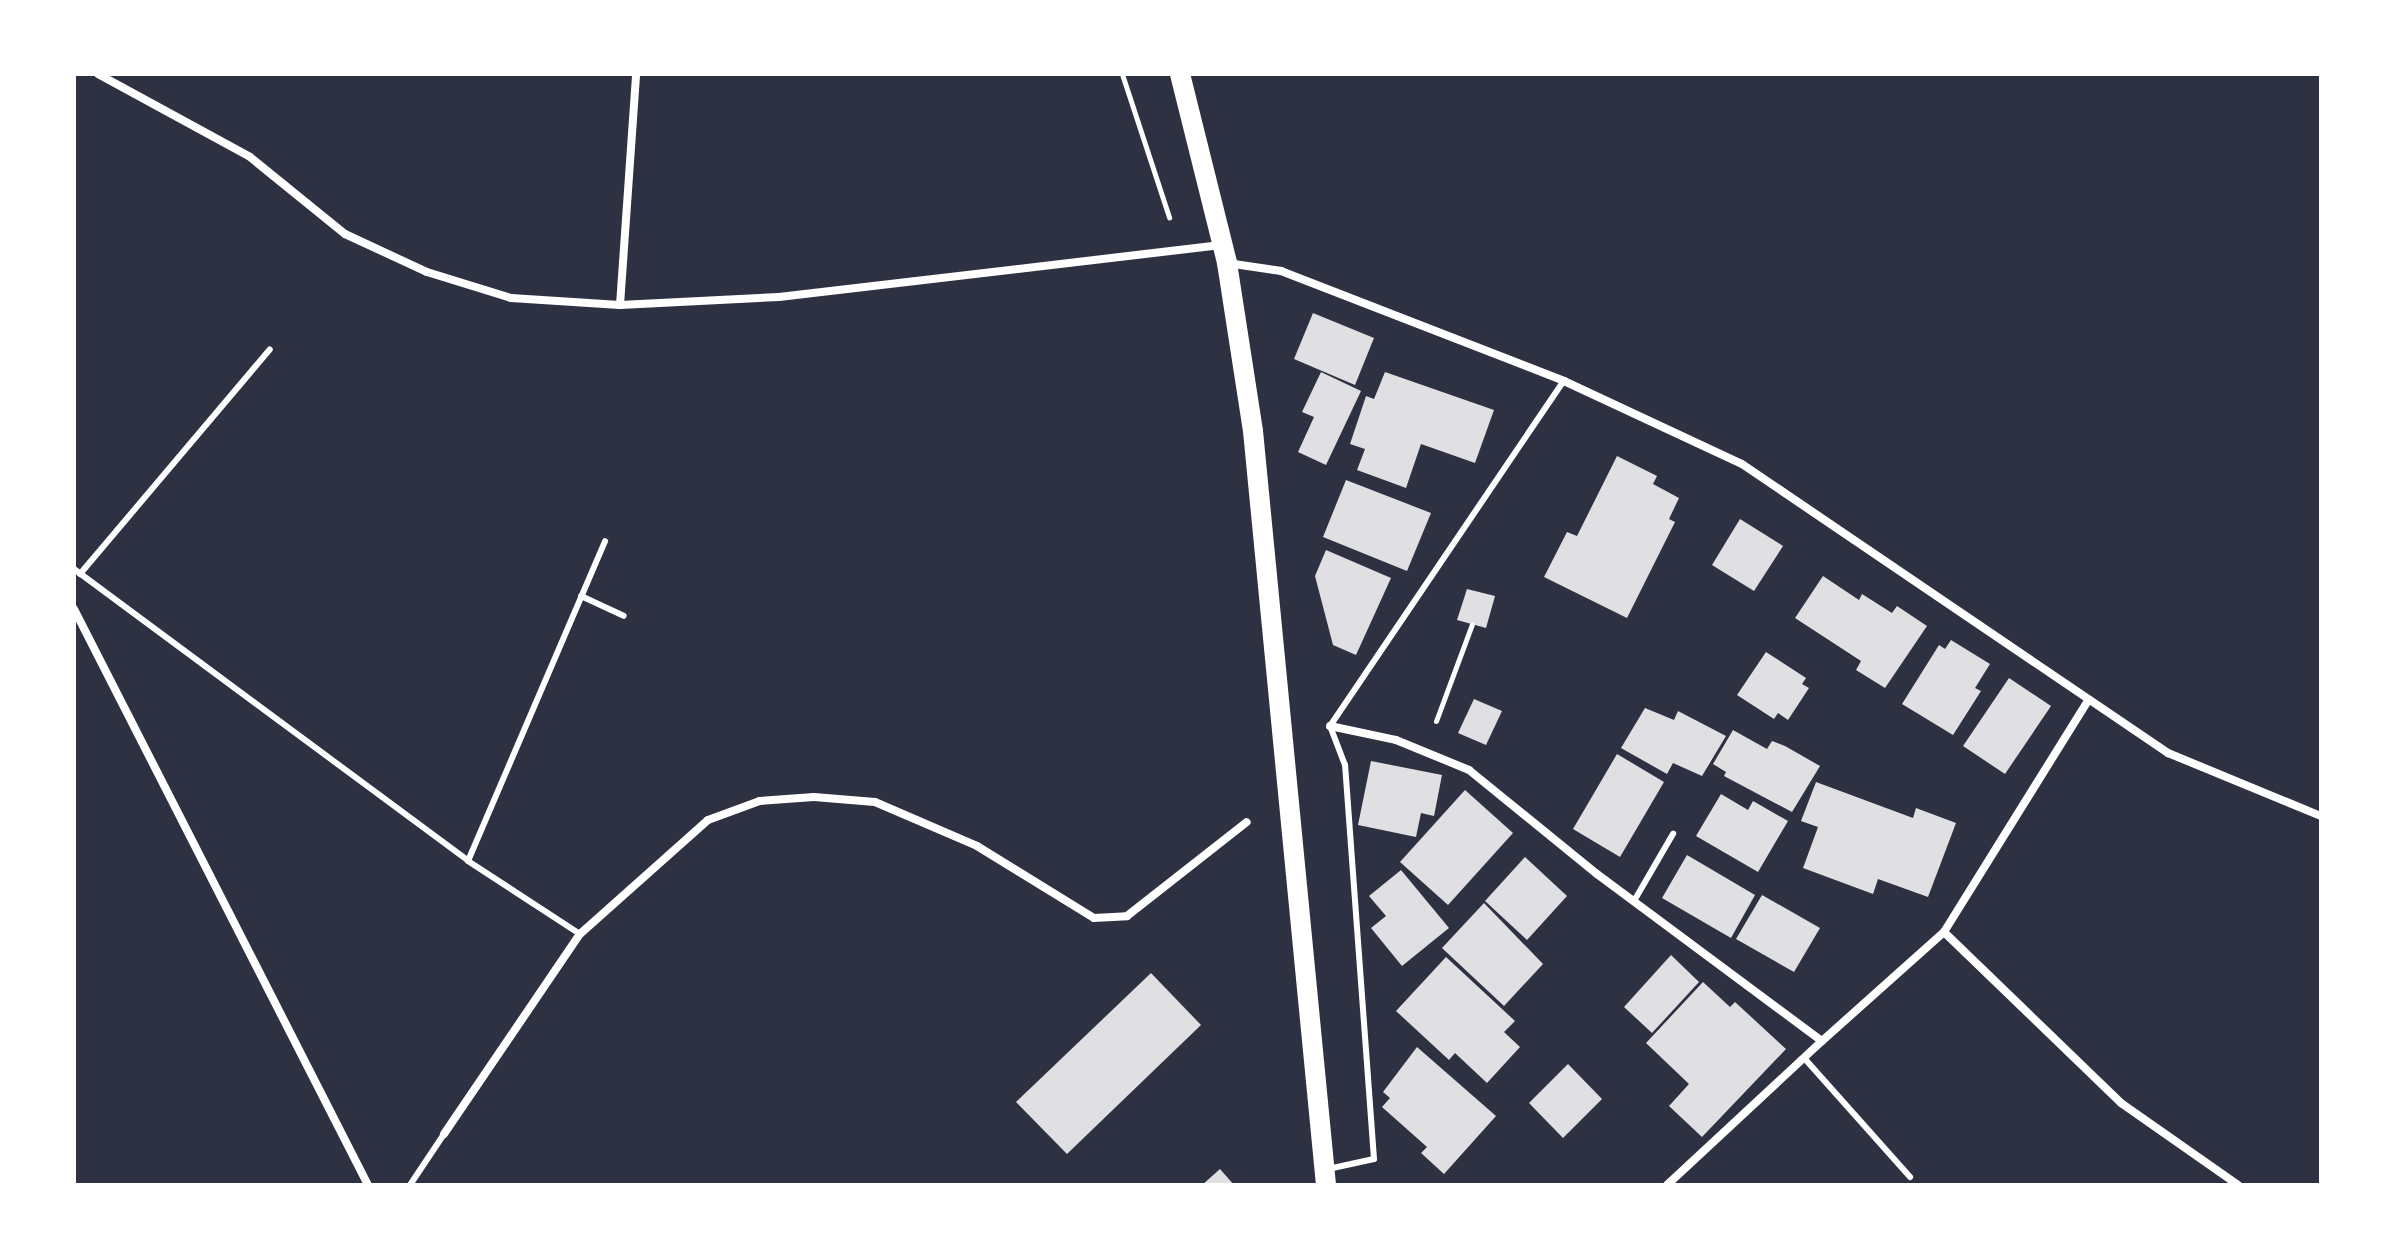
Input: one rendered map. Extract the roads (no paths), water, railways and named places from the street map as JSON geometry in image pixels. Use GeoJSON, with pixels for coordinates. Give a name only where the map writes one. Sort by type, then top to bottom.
{"type":"FeatureCollection","features":[{"type":"Feature","properties":{"kind":"main road"},"geometry":{"type":"LineString","coordinates":[[1180,74],[1224,254],[1261,503],[1325,1177]]}},
{"type":"Feature","properties":{"kind":"street"},"geometry":{"type":"LineString","coordinates":[[98,74],[250,157],[345,234],[387,256],[511,298],[620,305],[779,297],[1224,254],[1281,271],[1564,381],[1742,464],[2168,753],[2321,816]]}},
{"type":"Feature","properties":{"kind":"street"},"geometry":{"type":"LineString","coordinates":[[620,305],[636,74]]}},
{"type":"Feature","properties":{"kind":"street"},"geometry":{"type":"LineString","coordinates":[[74,609],[368,1185]]}},
{"type":"Feature","properties":{"kind":"street"},"geometry":{"type":"LineString","coordinates":[[1667,1185],[1944,932],[2089,699]]}},
{"type":"Feature","properties":{"kind":"street"},"geometry":{"type":"LineString","coordinates":[[1330,726],[1396,740],[1469,770],[1634,901],[1822,1041]]}},
{"type":"Feature","properties":{"kind":"street"},"geometry":{"type":"LineString","coordinates":[[444,1134],[580,934],[708,820],[760,801],[814,797],[875,802],[977,846],[1094,918],[1127,916],[1247,822]]}},
{"type":"Feature","properties":{"kind":"street"},"geometry":{"type":"LineString","coordinates":[[1944,932],[2121,1103],[2238,1185]]}},
{"type":"Feature","properties":{"kind":"lane"},"geometry":{"type":"LineString","coordinates":[[270,349],[77,571],[468,861],[580,934]]}},
{"type":"Feature","properties":{"kind":"lane"},"geometry":{"type":"LineString","coordinates":[[1325,1177],[1374,1159],[1345,765],[1330,726],[1564,381]]}},
{"type":"Feature","properties":{"kind":"lane"},"geometry":{"type":"LineString","coordinates":[[468,861],[605,541]]}},
{"type":"Feature","properties":{"kind":"lane"},"geometry":{"type":"LineString","coordinates":[[581,596],[624,616]]}},
{"type":"Feature","properties":{"kind":"lane"},"geometry":{"type":"LineString","coordinates":[[1634,901],[1673,834]]}},
{"type":"Feature","properties":{"kind":"lane"},"geometry":{"type":"LineString","coordinates":[[1805,1059],[1910,1177]]}},
{"type":"Feature","properties":{"kind":"lane"},"geometry":{"type":"LineString","coordinates":[[410,1185],[444,1134]]}}]}
